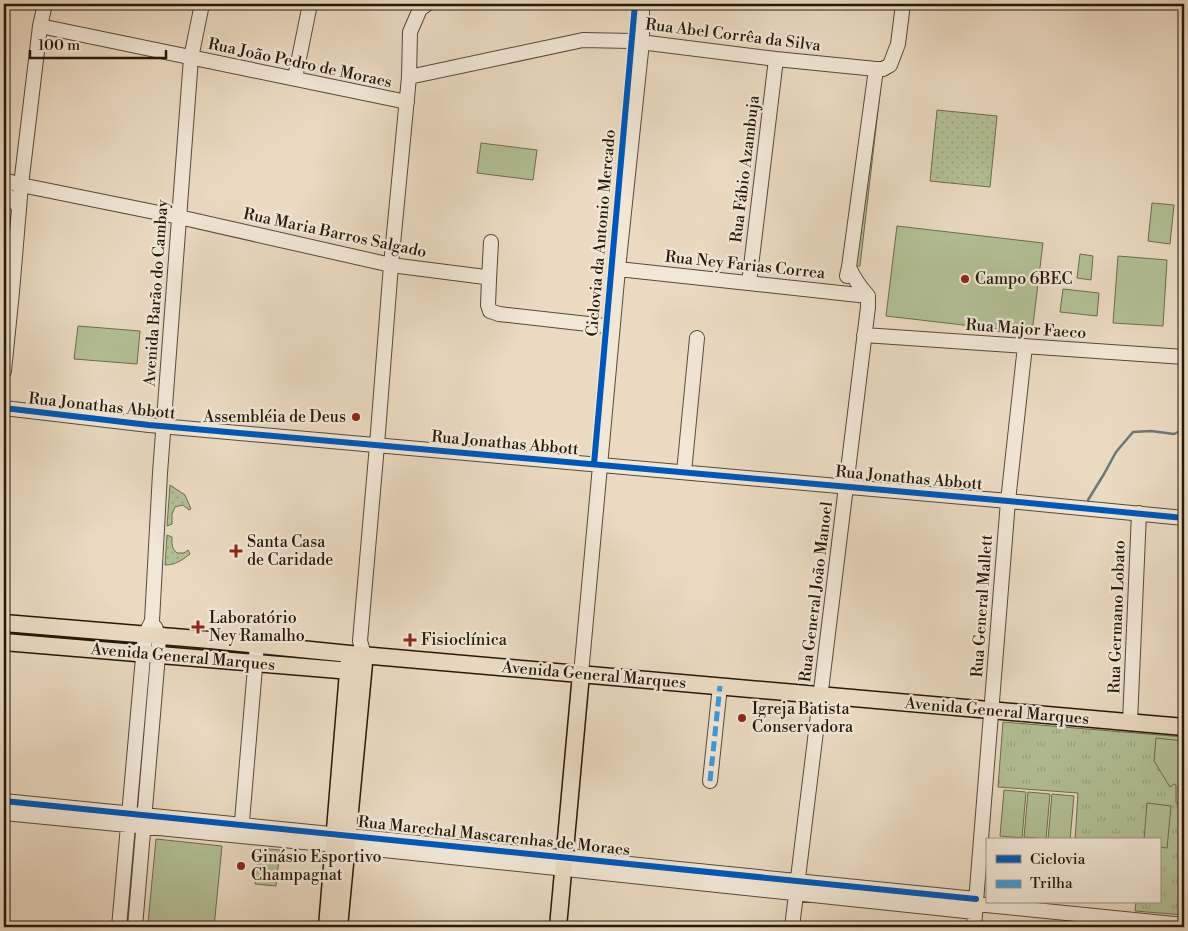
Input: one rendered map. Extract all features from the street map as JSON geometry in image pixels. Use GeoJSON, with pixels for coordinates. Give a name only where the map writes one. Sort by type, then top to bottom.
{"type":"FeatureCollection","features":[{"type":"Feature","properties":{"kind":"main road","name":"Avenida General Marques"},"geometry":{"type":"LineString","coordinates":[[4,623],[64,628],[152,631],[257,644],[358,650],[581,674],[1184,727]]}},
{"type":"Feature","properties":{"kind":"main road"},"geometry":{"type":"LineString","coordinates":[[63,647],[64,628]]}},
{"type":"Feature","properties":{"kind":"main road","name":"Avenida General Marques"},"geometry":{"type":"LineString","coordinates":[[4,642],[356,672]]}},
{"type":"Feature","properties":{"kind":"main road"},"geometry":{"type":"LineString","coordinates":[[327,927],[340,840],[358,650]]}},
{"type":"Feature","properties":{"kind":"main road"},"geometry":{"type":"LineString","coordinates":[[558,927],[581,674]]}},
{"type":"Feature","properties":{"kind":"main road"},"geometry":{"type":"LineString","coordinates":[[339,927],[340,840]]}},
{"type":"Feature","properties":{"kind":"street"},"geometry":{"type":"LineString","coordinates":[[4,371],[21,185],[40,26],[45,4]]}},
{"type":"Feature","properties":{"kind":"street","name":"Avenida Barão do Cambay"},"geometry":{"type":"LineString","coordinates":[[135,927],[144,821],[156,529],[191,58],[202,4]]}},
{"type":"Feature","properties":{"kind":"street"},"geometry":{"type":"LineString","coordinates":[[295,78],[310,4]]}},
{"type":"Feature","properties":{"kind":"street"},"geometry":{"type":"LineString","coordinates":[[358,650],[407,102],[410,32],[420,9],[427,4]]}},
{"type":"Feature","properties":{"kind":"street"},"geometry":{"type":"LineString","coordinates":[[581,674],[618,269],[642,42],[642,4]]}},
{"type":"Feature","properties":{"kind":"street"},"geometry":{"type":"LineString","coordinates":[[842,294],[850,268],[876,69],[890,65],[898,44],[903,4]]}},
{"type":"Feature","properties":{"kind":"street","name":"Rua João Pedro de Moraes"},"geometry":{"type":"LineString","coordinates":[[40,26],[407,102]]}},
{"type":"Feature","properties":{"kind":"street","name":"Rua Abel Corrêa da Silva"},"geometry":{"type":"LineString","coordinates":[[409,78],[583,40],[642,42],[776,59],[876,69]]}},
{"type":"Feature","properties":{"kind":"street","name":"Rua Fábio Azambuja"},"geometry":{"type":"LineString","coordinates":[[749,283],[776,59]]}},
{"type":"Feature","properties":{"kind":"street","name":"Rua Maria Barros Salgado"},"geometry":{"type":"LineString","coordinates":[[4,180],[179,217],[391,266],[485,276],[489,280]]}},
{"type":"Feature","properties":{"kind":"street"},"geometry":{"type":"LineString","coordinates":[[4,192],[19,206]]}},
{"type":"Feature","properties":{"kind":"street"},"geometry":{"type":"LineString","coordinates":[[491,242],[488,304],[490,311],[499,314],[613,326]]}},
{"type":"Feature","properties":{"kind":"street"},"geometry":{"type":"LineString","coordinates":[[850,268],[858,286],[868,296]]}},
{"type":"Feature","properties":{"kind":"street","name":"Rua Ney Farias Correa"},"geometry":{"type":"LineString","coordinates":[[618,269],[868,296]]}},
{"type":"Feature","properties":{"kind":"street","name":"Rua General João Manoel"},"geometry":{"type":"LineString","coordinates":[[792,927],[847,487],[868,296]]}},
{"type":"Feature","properties":{"kind":"street","name":"Rua Major Faeco"},"geometry":{"type":"LineString","coordinates":[[864,336],[1184,357]]}},
{"type":"Feature","properties":{"kind":"street"},"geometry":{"type":"LineString","coordinates":[[684,472],[696,338]]}},
{"type":"Feature","properties":{"kind":"street","name":"Rua General Mallett"},"geometry":{"type":"LineString","coordinates":[[974,927],[1008,501],[1025,346]]}},
{"type":"Feature","properties":{"kind":"street","name":"Rua Jonathas Abbott"},"geometry":{"type":"LineString","coordinates":[[4,408],[164,426],[1184,518]]}},
{"type":"Feature","properties":{"kind":"street","name":"Rua Germano Lobato"},"geometry":{"type":"LineString","coordinates":[[1130,722],[1139,513]]}},
{"type":"Feature","properties":{"kind":"street"},"geometry":{"type":"LineString","coordinates":[[241,830],[257,644]]}},
{"type":"Feature","properties":{"kind":"street","name":"Avenida Barão do Cambay"},"geometry":{"type":"LineString","coordinates":[[119,927],[128,819],[151,654]]}},
{"type":"Feature","properties":{"kind":"street"},"geometry":{"type":"LineString","coordinates":[[710,781],[720,686]]}},
{"type":"Feature","properties":{"kind":"street","name":"Rua Marechal Mascarenhas de Moraes"},"geometry":{"type":"LineString","coordinates":[[5,807],[976,905],[1087,922],[1184,925]]}},
{"type":"Feature","properties":{"kind":"green space"},"geometry":{"type":"Polygon","coordinates":[[[878,85],[881,85],[860,266],[856,266],[878,85]]]}},
{"type":"Feature","properties":{"kind":"green space"},"geometry":{"type":"Polygon","coordinates":[[[937,110],[997,116],[990,187],[930,181],[937,110]]]}},
{"type":"Feature","properties":{"kind":"green space"},"geometry":{"type":"Polygon","coordinates":[[[481,143],[537,150],[533,180],[477,173],[481,143]]]}},
{"type":"Feature","properties":{"kind":"green space"},"geometry":{"type":"Polygon","coordinates":[[[1152,203],[1174,205],[1170,244],[1148,241],[1152,203]]]}},
{"type":"Feature","properties":{"kind":"green space","name":"Campo 6BEC"},"geometry":{"type":"Polygon","coordinates":[[[897,226],[1043,243],[1032,333],[886,316],[897,226]]]}},
{"type":"Feature","properties":{"kind":"green space"},"geometry":{"type":"Polygon","coordinates":[[[1080,254],[1093,256],[1091,280],[1077,278],[1080,254]]]}},
{"type":"Feature","properties":{"kind":"green space"},"geometry":{"type":"Polygon","coordinates":[[[1118,256],[1167,260],[1163,326],[1113,323],[1118,256]]]}},
{"type":"Feature","properties":{"kind":"green space"},"geometry":{"type":"Polygon","coordinates":[[[1063,289],[1099,293],[1097,316],[1060,312],[1063,289]]]}},
{"type":"Feature","properties":{"kind":"green space"},"geometry":{"type":"Polygon","coordinates":[[[78,326],[140,331],[137,364],[74,359],[78,326]]]}},
{"type":"Feature","properties":{"kind":"green space"},"geometry":{"type":"Polygon","coordinates":[[[170,485],[185,495],[191,509],[189,510],[183,505],[175,507],[172,514],[172,524],[167,526],[170,485]]]}},
{"type":"Feature","properties":{"kind":"green space"},"geometry":{"type":"Polygon","coordinates":[[[167,535],[172,537],[173,547],[177,553],[184,553],[188,550],[190,554],[176,563],[165,565],[167,535]]]}},
{"type":"Feature","properties":{"kind":"green space"},"geometry":{"type":"Polygon","coordinates":[[[4,628],[128,639],[127,645],[4,634],[4,628]]]}},
{"type":"Feature","properties":{"kind":"green space"},"geometry":{"type":"Polygon","coordinates":[[[1003,722],[1184,737],[1184,915],[1135,911],[1136,904],[1160,904],[1160,838],[1075,838],[1078,793],[998,787],[1003,722]]]}},
{"type":"Feature","properties":{"kind":"green space"},"geometry":{"type":"Polygon","coordinates":[[[1156,738],[1184,741],[1184,804],[1176,803],[1176,785],[1174,784],[1170,787],[1154,761],[1156,738]]]}},
{"type":"Feature","properties":{"kind":"green space"},"geometry":{"type":"Polygon","coordinates":[[[1004,790],[1026,792],[1022,838],[1000,836],[1004,790]]]}},
{"type":"Feature","properties":{"kind":"green space"},"geometry":{"type":"Polygon","coordinates":[[[1028,792],[1050,794],[1046,838],[1024,837],[1028,792]]]}},
{"type":"Feature","properties":{"kind":"green space"},"geometry":{"type":"Polygon","coordinates":[[[1052,794],[1074,796],[1070,838],[1048,838],[1052,794]]]}},
{"type":"Feature","properties":{"kind":"green space"},"geometry":{"type":"Polygon","coordinates":[[[1147,803],[1171,806],[1167,848],[1160,847],[1160,838],[1144,838],[1147,803]]]}},
{"type":"Feature","properties":{"kind":"green space"},"geometry":{"type":"Polygon","coordinates":[[[156,839],[222,846],[214,927],[148,923],[156,839]]]}},
{"type":"Feature","properties":{"kind":"green space"},"geometry":{"type":"Polygon","coordinates":[[[259,848],[280,850],[276,886],[255,884],[259,848]]]}},
{"type":"Feature","properties":{"kind":"waterway"},"geometry":{"type":"LineString","coordinates":[[1088,500],[1116,452],[1133,432],[1151,431],[1174,434],[1184,429]]}},
{"type":"Feature","properties":{"kind":"marked path"},"geometry":{"type":"LineString","coordinates":[[710,781],[720,686]]}},
{"type":"Feature","properties":{"kind":"cycle path","name":"Ciclovia da Antonio Mercado"},"geometry":{"type":"LineString","coordinates":[[594,464],[635,4]]}},
{"type":"Feature","properties":{"kind":"cycle path"},"geometry":{"type":"LineString","coordinates":[[4,408],[149,425],[1184,518]]}},
{"type":"Feature","properties":{"kind":"cycle path"},"geometry":{"type":"LineString","coordinates":[[4,801],[976,899]]}},
{"type":"Feature","properties":{"kind":"place","name":"Campo 6BEC"},"geometry":{"type":"Point","coordinates":[965,279]}},
{"type":"Feature","properties":{"kind":"place","name":"Assembléia de Deus"},"geometry":{"type":"Point","coordinates":[356,417]}},
{"type":"Feature","properties":{"kind":"place","name":"Santa Casa de Caridade"},"geometry":{"type":"Point","coordinates":[236,551]}},
{"type":"Feature","properties":{"kind":"place","name":"Laboratório Ney Ramalho"},"geometry":{"type":"Point","coordinates":[198,627]}},
{"type":"Feature","properties":{"kind":"place","name":"Fisioclínica"},"geometry":{"type":"Point","coordinates":[410,640]}},
{"type":"Feature","properties":{"kind":"place","name":"Igreja Batista Conservadora"},"geometry":{"type":"Point","coordinates":[742,718]}},
{"type":"Feature","properties":{"kind":"place","name":"Ginásio Esportivo Champagnat"},"geometry":{"type":"Point","coordinates":[241,866]}}]}
